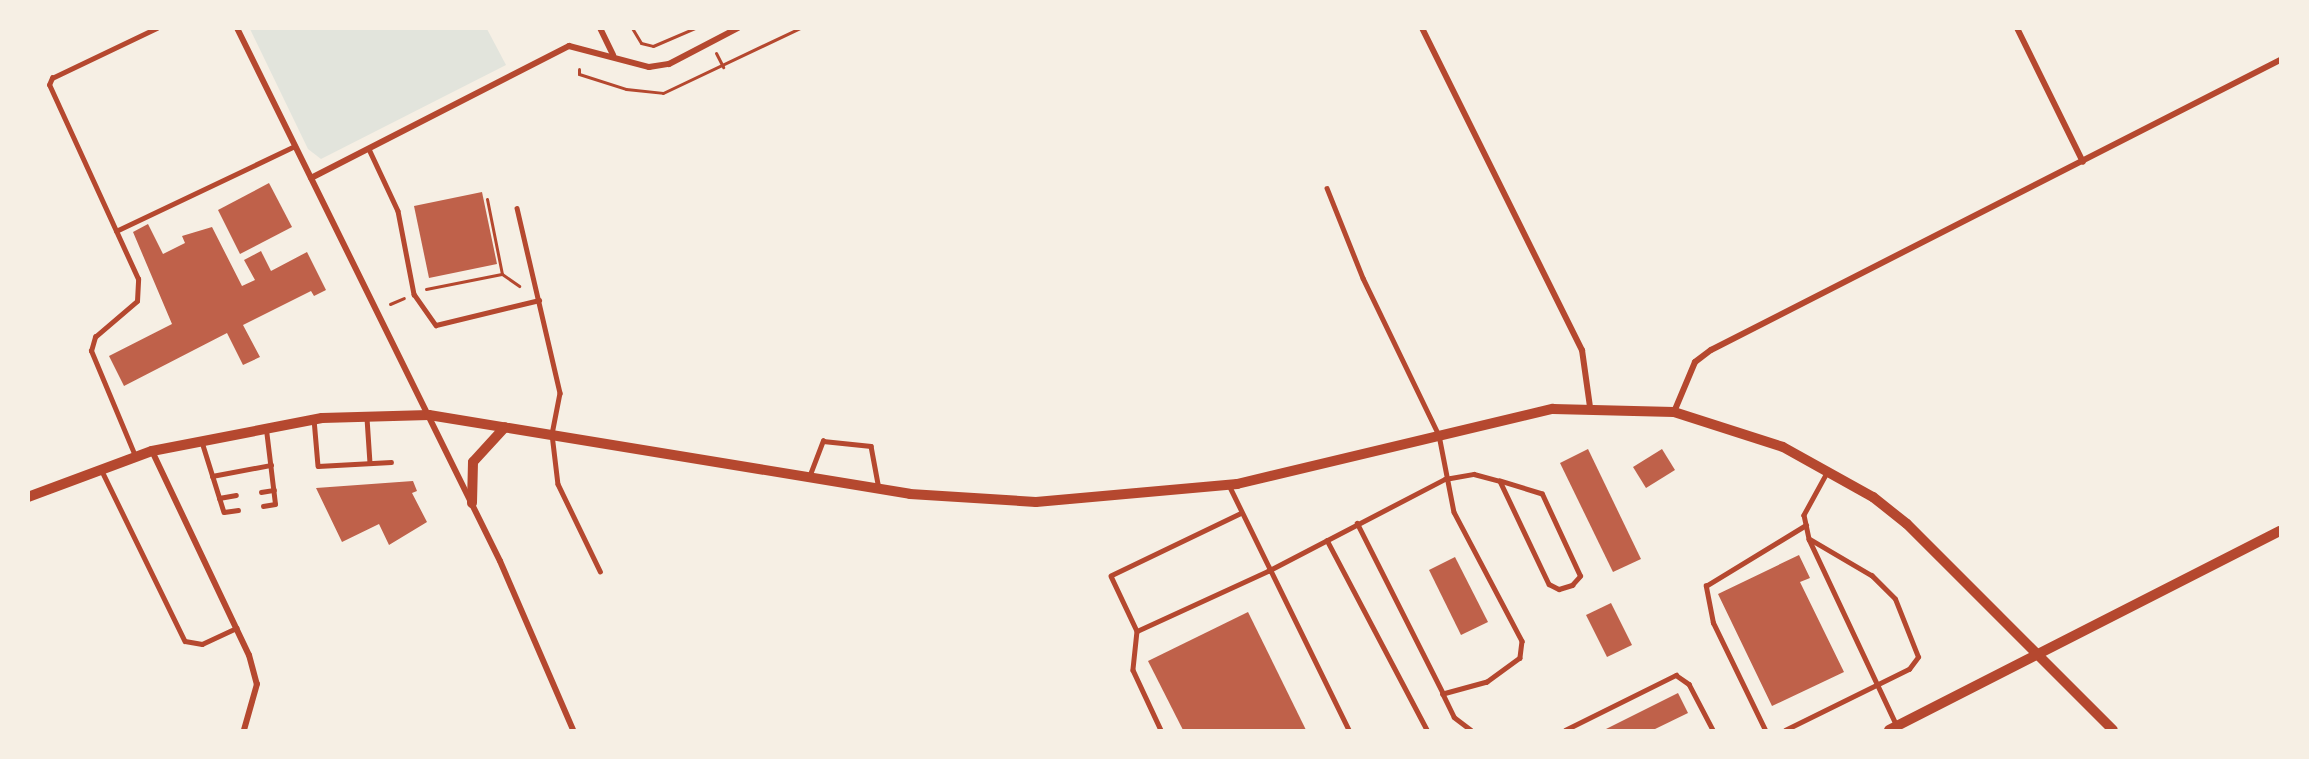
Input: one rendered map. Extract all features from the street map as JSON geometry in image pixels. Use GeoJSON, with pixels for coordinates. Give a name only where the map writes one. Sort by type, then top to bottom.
{"type":"FeatureCollection","features":[{"type":"Feature","properties":{"kind":"street"},"geometry":{"type":"LineString","coordinates":[[237,28],[472,503],[573,730]]}},
{"type":"Feature","properties":{"kind":"street"},"geometry":{"type":"LineString","coordinates":[[600,28],[613,55]]}},
{"type":"Feature","properties":{"kind":"street"},"geometry":{"type":"LineString","coordinates":[[311,178],[569,46],[613,55],[649,67],[669,64],[738,28]]}},
{"type":"Feature","properties":{"kind":"street"},"geometry":{"type":"LineString","coordinates":[[1422,28],[1582,350],[1590,408]]}},
{"type":"Feature","properties":{"kind":"street"},"geometry":{"type":"LineString","coordinates":[[2017,28],[2083,162]]}},
{"type":"Feature","properties":{"kind":"street"},"geometry":{"type":"LineString","coordinates":[[1674,412],[1695,362],[1711,350],[2280,60]]}},
{"type":"Feature","properties":{"kind":"street"},"geometry":{"type":"LineString","coordinates":[[29,495],[100,467],[152,451],[314,419],[429,415],[879,489],[1036,502],[1228,485],[1553,409],[1590,408],[1674,412],[1733,427],[1830,469],[1907,524],[2113,730]]}},
{"type":"Feature","properties":{"kind":"street"},"geometry":{"type":"LineString","coordinates":[[472,503],[474,462],[505,426]]}},
{"type":"Feature","properties":{"kind":"street"},"geometry":{"type":"LineString","coordinates":[[152,451],[236,628],[256,684],[244,730]]}},
{"type":"Feature","properties":{"kind":"street"},"geometry":{"type":"LineString","coordinates":[[1893,728],[2280,531]]}},
{"type":"Feature","properties":{"kind":"lane"},"geometry":{"type":"LineString","coordinates":[[135,456],[91,351],[95,337],[141,292],[116,231],[49,85],[52,78],[158,28]]}},
{"type":"Feature","properties":{"kind":"lane"},"geometry":{"type":"LineString","coordinates":[[116,231],[295,146]]}},
{"type":"Feature","properties":{"kind":"lane"},"geometry":{"type":"LineString","coordinates":[[369,148],[398,211],[414,294],[436,325],[539,300]]}},
{"type":"Feature","properties":{"kind":"lane"},"geometry":{"type":"LineString","coordinates":[[1327,188],[1363,278],[1439,435],[1445,479],[1454,512],[1522,641],[1520,658],[1487,682],[1443,694]]}},
{"type":"Feature","properties":{"kind":"lane"},"geometry":{"type":"LineString","coordinates":[[517,208],[560,393],[552,434],[558,484],[600,571]]}},
{"type":"Feature","properties":{"kind":"lane"},"geometry":{"type":"LineString","coordinates":[[367,417],[370,463]]}},
{"type":"Feature","properties":{"kind":"lane"},"geometry":{"type":"LineString","coordinates":[[314,419],[318,466],[391,462]]}},
{"type":"Feature","properties":{"kind":"lane"},"geometry":{"type":"LineString","coordinates":[[263,506],[275,504],[266,428]]}},
{"type":"Feature","properties":{"kind":"lane"},"geometry":{"type":"LineString","coordinates":[[202,440],[224,512],[238,510]]}},
{"type":"Feature","properties":{"kind":"lane"},"geometry":{"type":"LineString","coordinates":[[809,477],[823,441],[871,446],[879,489]]}},
{"type":"Feature","properties":{"kind":"lane"},"geometry":{"type":"LineString","coordinates":[[212,476],[271,465]]}},
{"type":"Feature","properties":{"kind":"lane"},"geometry":{"type":"LineString","coordinates":[[100,467],[185,641],[202,644],[236,628]]}},
{"type":"Feature","properties":{"kind":"lane"},"geometry":{"type":"LineString","coordinates":[[1830,469],[1804,514],[1809,539],[1877,686],[1893,728]]}},
{"type":"Feature","properties":{"kind":"lane"},"geometry":{"type":"LineString","coordinates":[[1137,631],[1268,571],[1445,479],[1474,474],[1500,481],[1542,494],[1580,576],[1572,585],[1559,589],[1549,584],[1500,481]]}},
{"type":"Feature","properties":{"kind":"lane"},"geometry":{"type":"LineString","coordinates":[[1228,485],[1268,571],[1349,730]]}},
{"type":"Feature","properties":{"kind":"lane"},"geometry":{"type":"LineString","coordinates":[[261,492],[274,490]]}},
{"type":"Feature","properties":{"kind":"lane"},"geometry":{"type":"LineString","coordinates":[[219,498],[236,495]]}},
{"type":"Feature","properties":{"kind":"lane"},"geometry":{"type":"LineString","coordinates":[[1161,730],[1133,670],[1137,631],[1110,576],[1242,513]]}},
{"type":"Feature","properties":{"kind":"lane"},"geometry":{"type":"LineString","coordinates":[[1357,524],[1454,717],[1471,730]]}},
{"type":"Feature","properties":{"kind":"lane"},"geometry":{"type":"LineString","coordinates":[[1766,730],[1713,623],[1706,586],[1806,525]]}},
{"type":"Feature","properties":{"kind":"lane"},"geometry":{"type":"LineString","coordinates":[[1785,730],[1910,669],[1918,657],[1894,599],[1872,576],[1809,539]]}},
{"type":"Feature","properties":{"kind":"lane"},"geometry":{"type":"LineString","coordinates":[[1327,540],[1426,730]]}},
{"type":"Feature","properties":{"kind":"lane"},"geometry":{"type":"LineString","coordinates":[[1565,730],[1676,675],[1689,684],[1713,730]]}},
{"type":"Feature","properties":{"kind":"path"},"geometry":{"type":"LineString","coordinates":[[633,28],[641,43],[653,46],[695,28]]}},
{"type":"Feature","properties":{"kind":"path"},"geometry":{"type":"LineString","coordinates":[[579,69],[579,75],[652,94],[682,87],[800,28]]}},
{"type":"Feature","properties":{"kind":"path"},"geometry":{"type":"LineString","coordinates":[[715,51],[723,67]]}},
{"type":"Feature","properties":{"kind":"path"},"geometry":{"type":"LineString","coordinates":[[488,199],[502,274],[519,286]]}},
{"type":"Feature","properties":{"kind":"path"},"geometry":{"type":"LineString","coordinates":[[426,289],[502,274]]}},
{"type":"Feature","properties":{"kind":"path"},"geometry":{"type":"LineString","coordinates":[[390,304],[406,297]]}},
{"type":"Feature","properties":{"kind":"shaded area"},"geometry":{"type":"Polygon","coordinates":[[[250,29],[487,29],[506,65],[321,159],[308,149],[250,29]]]}},
{"type":"Feature","properties":{"kind":"building"},"geometry":{"type":"Polygon","coordinates":[[[269,183],[292,227],[240,254],[218,210],[269,183]]]}},
{"type":"Feature","properties":{"kind":"building"},"geometry":{"type":"Polygon","coordinates":[[[482,192],[497,264],[429,278],[414,206],[482,192]]]}},
{"type":"Feature","properties":{"kind":"building"},"geometry":{"type":"Polygon","coordinates":[[[148,224],[163,254],[185,243],[182,236],[212,227],[242,286],[255,280],[244,260],[261,251],[271,271],[307,252],[326,290],[314,296],[311,291],[243,325],[260,357],[243,365],[227,333],[124,386],[109,356],[172,324],[133,232],[148,224]]]}},
{"type":"Feature","properties":{"kind":"building"},"geometry":{"type":"Polygon","coordinates":[[[1588,449],[1641,559],[1613,572],[1560,463],[1588,449]]]}},
{"type":"Feature","properties":{"kind":"building"},"geometry":{"type":"Polygon","coordinates":[[[1662,449],[1675,470],[1646,488],[1633,467],[1662,449]]]}},
{"type":"Feature","properties":{"kind":"building"},"geometry":{"type":"Polygon","coordinates":[[[413,481],[417,491],[412,493],[427,522],[389,545],[379,524],[342,542],[316,488],[413,481]]]}},
{"type":"Feature","properties":{"kind":"building"},"geometry":{"type":"Polygon","coordinates":[[[1799,555],[1810,578],[1800,582],[1844,672],[1772,706],[1718,594],[1799,555]]]}},
{"type":"Feature","properties":{"kind":"building"},"geometry":{"type":"Polygon","coordinates":[[[1455,557],[1488,622],[1461,635],[1429,570],[1455,557]]]}},
{"type":"Feature","properties":{"kind":"building"},"geometry":{"type":"Polygon","coordinates":[[[1611,603],[1632,645],[1607,657],[1586,615],[1611,603]]]}},
{"type":"Feature","properties":{"kind":"building"},"geometry":{"type":"Polygon","coordinates":[[[1248,612],[1306,730],[1183,730],[1148,661],[1248,612]]]}},
{"type":"Feature","properties":{"kind":"building"},"geometry":{"type":"Polygon","coordinates":[[[1678,693],[1688,713],[1653,730],[1604,730],[1678,693]]]}}]}
